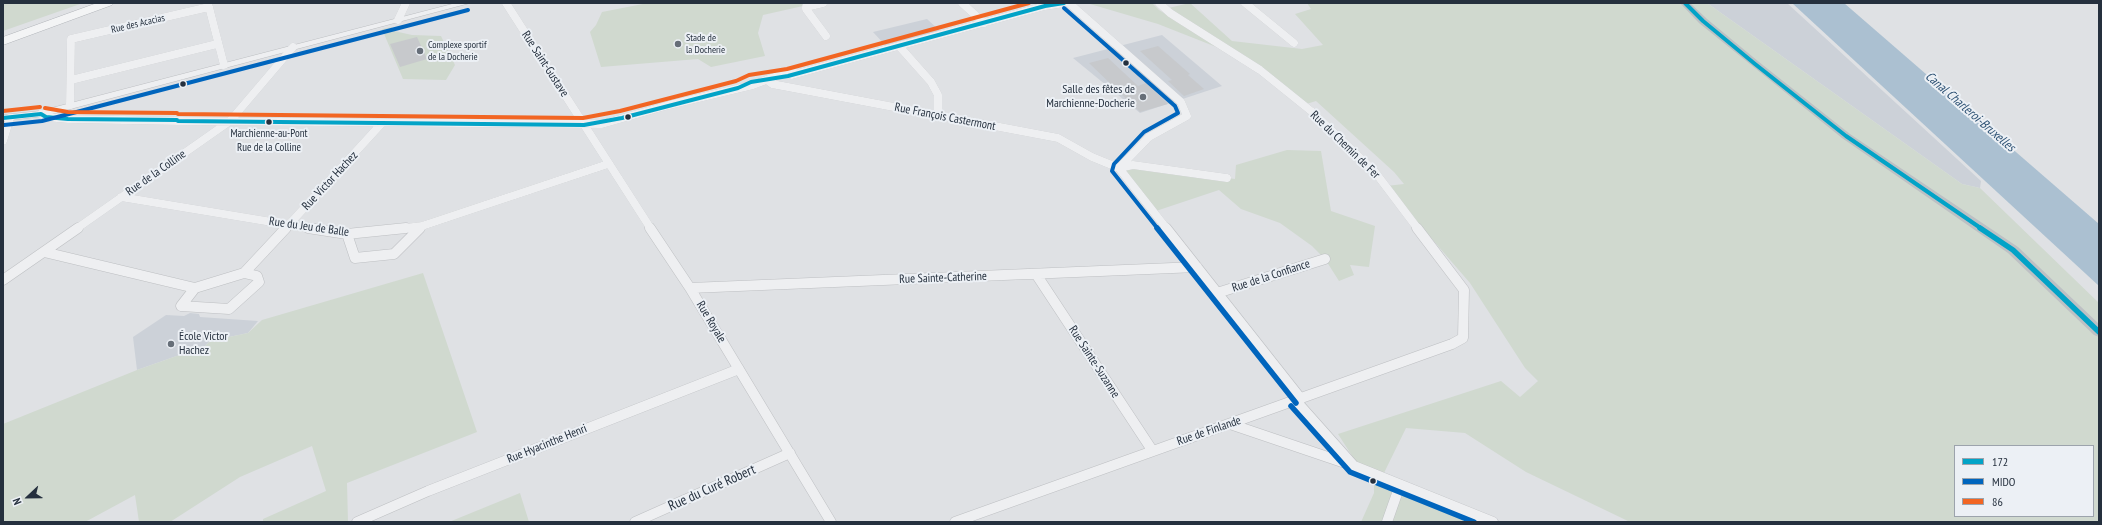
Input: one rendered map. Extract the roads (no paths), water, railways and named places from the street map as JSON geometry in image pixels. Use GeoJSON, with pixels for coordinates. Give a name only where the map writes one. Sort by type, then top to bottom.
{"type":"FeatureCollection","features":[{"type":"Feature","properties":{"kind":"highway"},"geometry":{"type":"LineString","coordinates":[[3,34],[91,3]]}},
{"type":"Feature","properties":{"kind":"highway"},"geometry":{"type":"LineString","coordinates":[[3,41],[108,3]]}},
{"type":"Feature","properties":{"kind":"main road"},"geometry":{"type":"LineString","coordinates":[[1685,3],[1755,64],[1846,136],[2012,250],[2037,271],[2099,332]]}},
{"type":"Feature","properties":{"kind":"street"},"geometry":{"type":"LineString","coordinates":[[398,20],[406,3]]}},
{"type":"Feature","properties":{"kind":"street"},"geometry":{"type":"LineString","coordinates":[[3,140],[6,118],[41,114],[70,105],[466,3]]}},
{"type":"Feature","properties":{"kind":"street","name":"Rue Saint-Gustave"},"geometry":{"type":"LineString","coordinates":[[506,3],[584,125]]}},
{"type":"Feature","properties":{"kind":"street"},"geometry":{"type":"LineString","coordinates":[[823,3],[806,8],[826,36]]}},
{"type":"Feature","properties":{"kind":"street"},"geometry":{"type":"LineString","coordinates":[[962,3],[984,23]]}},
{"type":"Feature","properties":{"kind":"street"},"geometry":{"type":"LineString","coordinates":[[41,114],[68,119],[602,124],[616,119],[753,85],[1053,4],[1058,5],[1064,3]]}},
{"type":"Feature","properties":{"kind":"street"},"geometry":{"type":"LineString","coordinates":[[1070,3],[1181,102],[1187,116],[1149,137],[1119,168]]}},
{"type":"Feature","properties":{"kind":"street","name":"Rue du Chemin de Fer"},"geometry":{"type":"LineString","coordinates":[[1159,3],[1170,13],[1260,70],[1311,111],[1375,172],[1464,290],[1463,338]]}},
{"type":"Feature","properties":{"kind":"street"},"geometry":{"type":"LineString","coordinates":[[1245,3],[1294,43]]}},
{"type":"Feature","properties":{"kind":"street","name":"Rue des Acacias"},"geometry":{"type":"LineString","coordinates":[[70,105],[71,39],[209,5],[217,44],[224,65]]}},
{"type":"Feature","properties":{"kind":"street"},"geometry":{"type":"LineString","coordinates":[[70,80],[217,44]]}},
{"type":"Feature","properties":{"kind":"street"},"geometry":{"type":"LineString","coordinates":[[899,46],[931,82],[938,95],[938,115]]}},
{"type":"Feature","properties":{"kind":"street","name":"Rue de la Colline"},"geometry":{"type":"LineString","coordinates":[[3,280],[230,121],[293,48]]}},
{"type":"Feature","properties":{"kind":"street","name":"Rue François Castermont"},"geometry":{"type":"LineString","coordinates":[[767,80],[772,84],[1058,138],[1092,158],[1119,168]]}},
{"type":"Feature","properties":{"kind":"street","name":"Rue Victor Hachez"},"geometry":{"type":"LineString","coordinates":[[244,274],[382,123]]}},
{"type":"Feature","properties":{"kind":"street","name":"Rue Royale"},"geometry":{"type":"LineString","coordinates":[[584,125],[690,288],[831,522]]}},
{"type":"Feature","properties":{"kind":"street","name":"Rue du Jeu de Balle"},"geometry":{"type":"LineString","coordinates":[[121,197],[347,234],[422,226],[608,164]]}},
{"type":"Feature","properties":{"kind":"street"},"geometry":{"type":"LineString","coordinates":[[1119,168],[1133,165],[1227,178]]}},
{"type":"Feature","properties":{"kind":"street"},"geometry":{"type":"LineString","coordinates":[[1119,168],[1299,400],[1354,466]]}},
{"type":"Feature","properties":{"kind":"street"},"geometry":{"type":"LineString","coordinates":[[347,234],[355,258],[394,254],[422,226]]}},
{"type":"Feature","properties":{"kind":"street"},"geometry":{"type":"LineString","coordinates":[[44,252],[195,288],[244,274],[257,276],[259,282],[229,309],[181,306],[195,288]]}},
{"type":"Feature","properties":{"kind":"street","name":"Rue de la Confiance"},"geometry":{"type":"LineString","coordinates":[[1217,293],[1325,259]]}},
{"type":"Feature","properties":{"kind":"street","name":"Rue Sainte-Catherine"},"geometry":{"type":"LineString","coordinates":[[690,288],[1197,267]]}},
{"type":"Feature","properties":{"kind":"street","name":"Rue Sainte-Suzanne"},"geometry":{"type":"LineString","coordinates":[[1036,274],[1152,450]]}},
{"type":"Feature","properties":{"kind":"street","name":"Rue de Finlande"},"geometry":{"type":"LineString","coordinates":[[954,522],[1152,450],[1299,400],[1452,344],[1463,338]]}},
{"type":"Feature","properties":{"kind":"street","name":"Rue Hyacinthe Henri"},"geometry":{"type":"LineString","coordinates":[[356,522],[442,486],[739,369]]}},
{"type":"Feature","properties":{"kind":"street"},"geometry":{"type":"LineString","coordinates":[[1230,424],[1354,466],[1493,522]]}},
{"type":"Feature","properties":{"kind":"street","name":"Rue du Curé Robert"},"geometry":{"type":"LineString","coordinates":[[635,522],[790,453]]}},
{"type":"Feature","properties":{"kind":"street"},"geometry":{"type":"LineString","coordinates":[[1387,522],[1400,485]]}},
{"type":"Feature","properties":{"kind":"water"},"geometry":{"type":"Polygon","coordinates":[[[1792,3],[1844,3],[2099,224],[2099,286],[1792,3]]]}},
{"type":"Feature","properties":{"kind":"place","name":"Stade de la Docherie"},"geometry":{"type":"Point","coordinates":[678,44]}},
{"type":"Feature","properties":{"kind":"place","name":"Complexe sportif de la Docherie"},"geometry":{"type":"Point","coordinates":[420,51]}},
{"type":"Feature","properties":{"kind":"place","name":"Salle des fêtes de Marchienne-Docherie"},"geometry":{"type":"Point","coordinates":[1143,97]}},
{"type":"Feature","properties":{"kind":"place","name":"Marchienne-au-Pont Rue de la Colline"},"geometry":{"type":"Point","coordinates":[269,122]}},
{"type":"Feature","properties":{"kind":"place","name":"École Victor Hachez"},"geometry":{"type":"Point","coordinates":[171,344]}},
{"type":"Feature","properties":{"kind":"water label","name":"Canal Charleroi-Bruxelles"},"geometry":{"type":"Point","coordinates":[1970,112]}}]}
